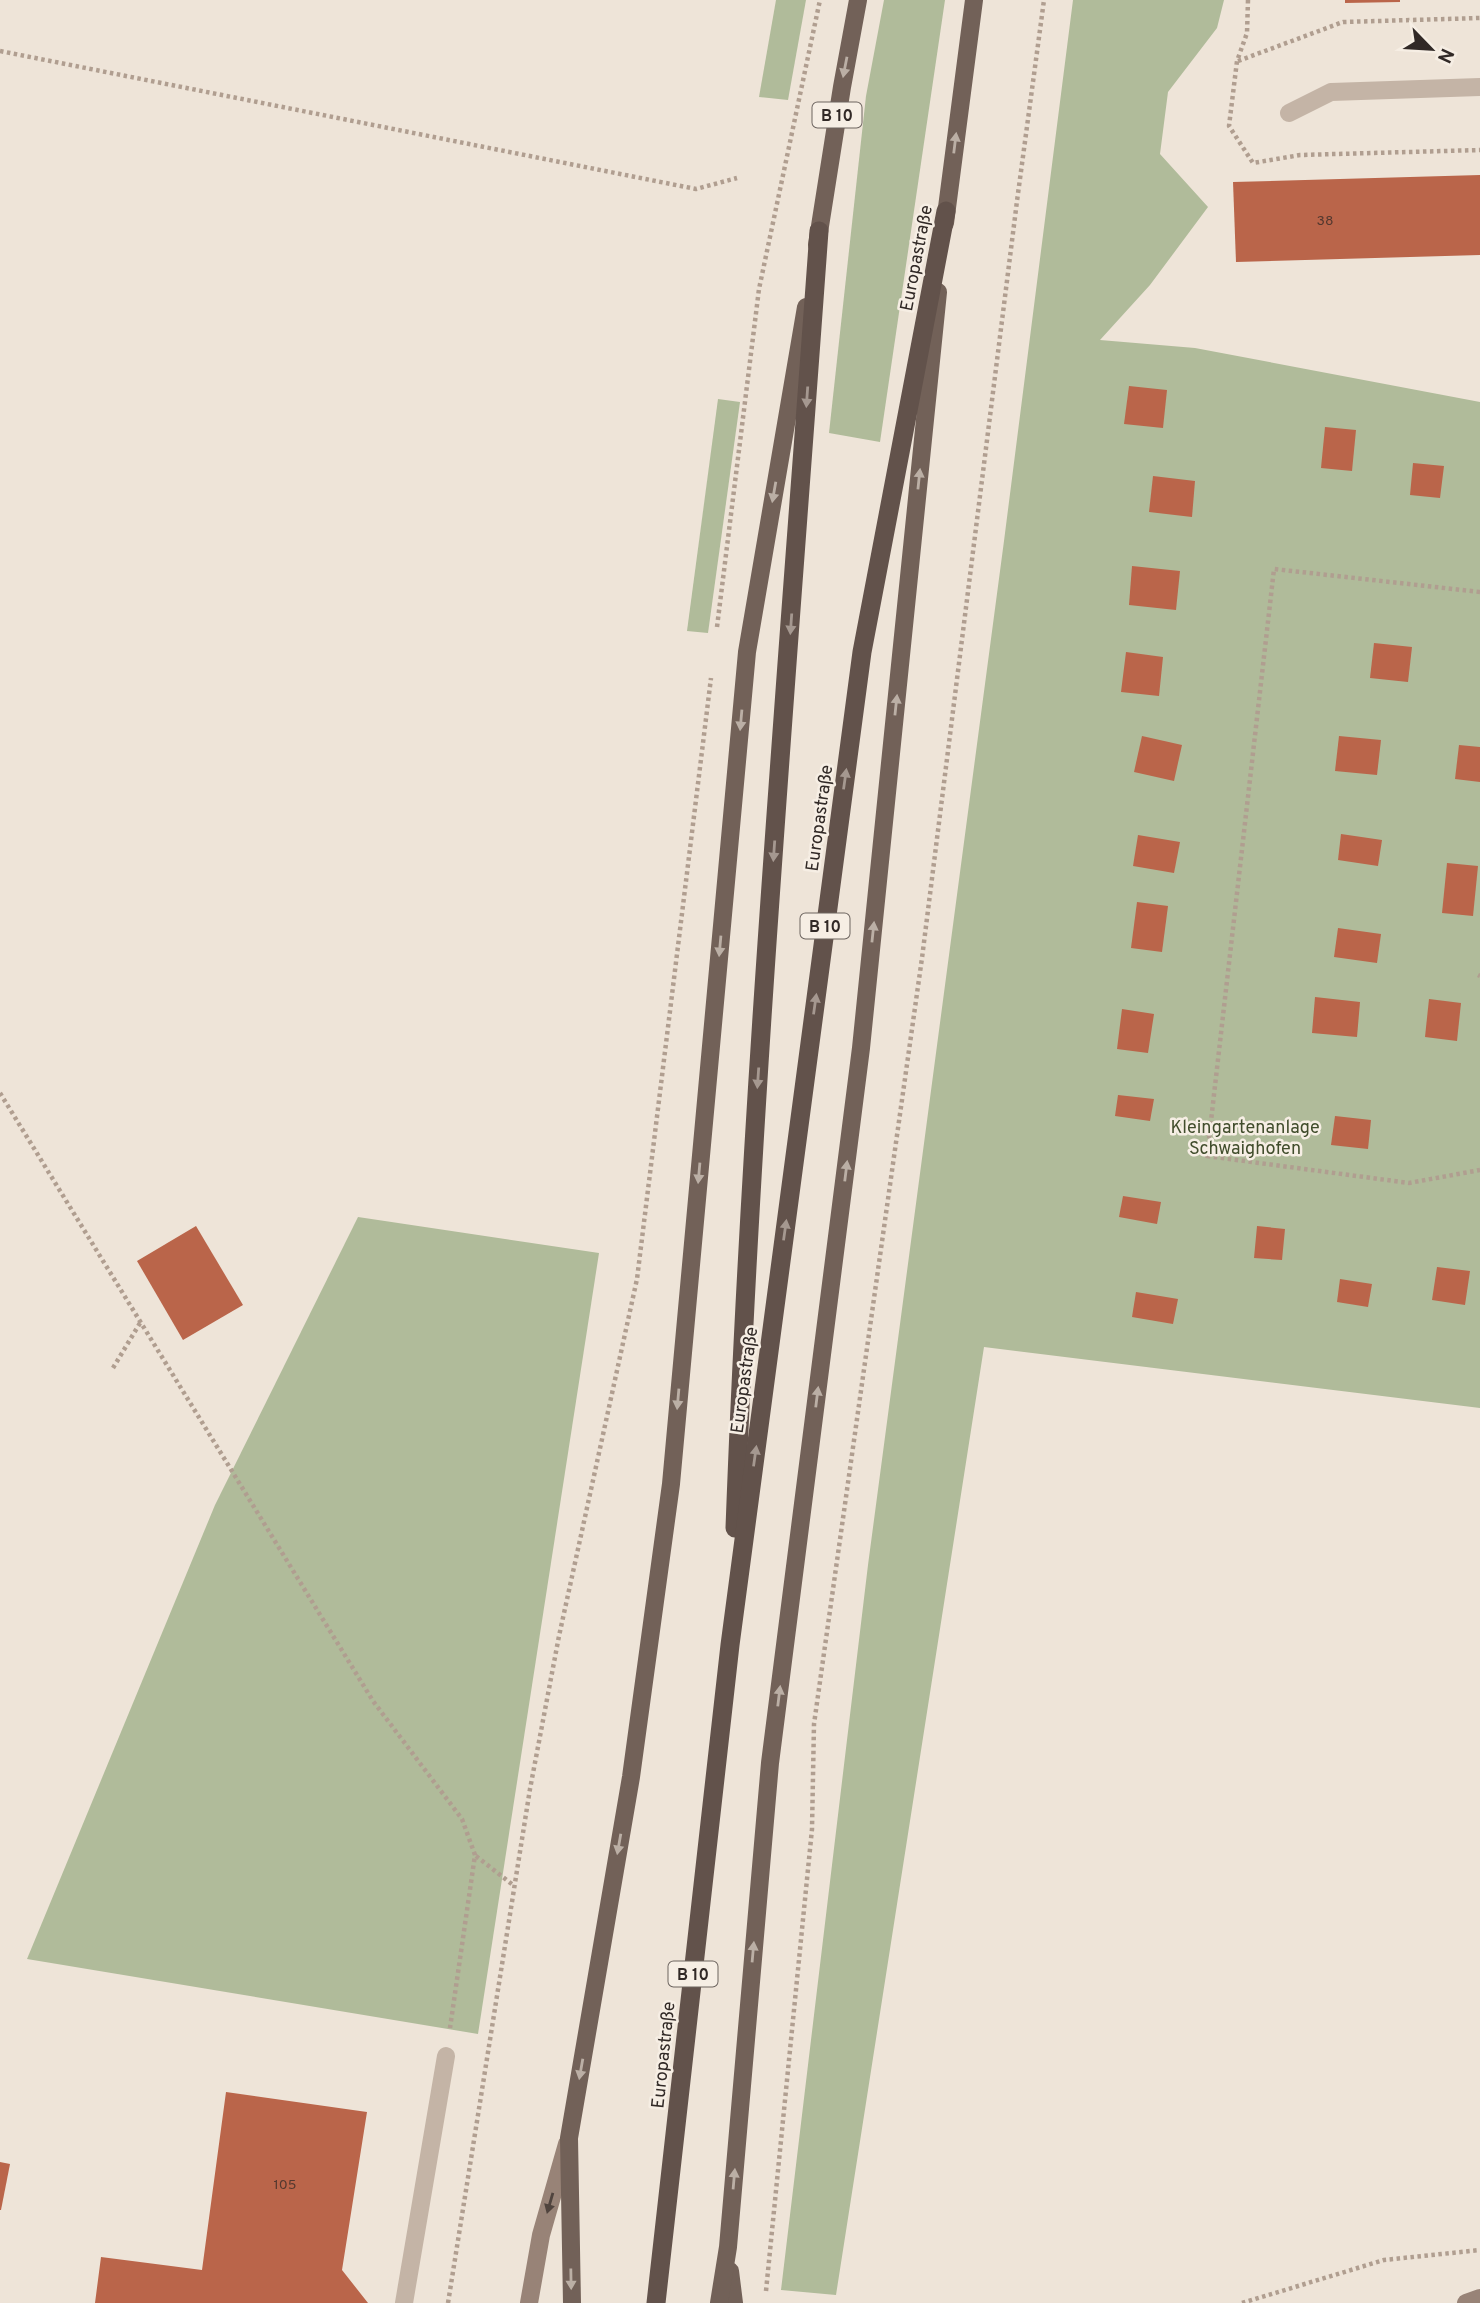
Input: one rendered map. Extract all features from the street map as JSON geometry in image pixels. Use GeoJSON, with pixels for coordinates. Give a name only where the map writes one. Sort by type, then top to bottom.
{"type":"FeatureCollection","features":[{"type":"Feature","properties":{"kind":"highway","name":"Europastraße"},"geometry":{"type":"LineString","coordinates":[[656,2303],[730,1645],[862,652],[946,211]]}},
{"type":"Feature","properties":{"kind":"highway","name":"Europastraße"},"geometry":{"type":"LineString","coordinates":[[730,1645],[741,1363],[754,1141],[819,231]]}},
{"type":"Feature","properties":{"kind":"main road","name":"Europastraße"},"geometry":{"type":"LineString","coordinates":[[819,231],[858,0]]}},
{"type":"Feature","properties":{"kind":"main road","name":"Europastraße"},"geometry":{"type":"LineString","coordinates":[[946,211],[974,0]]}},
{"type":"Feature","properties":{"kind":"main road"},"geometry":{"type":"LineString","coordinates":[[719,2303],[728,2247],[770,1763],[861,1048],[946,211]]}},
{"type":"Feature","properties":{"kind":"main road"},"geometry":{"type":"LineString","coordinates":[[529,2303],[541,2235],[569,2138],[631,1777],[671,1484],[747,652],[819,231]]}},
{"type":"Feature","properties":{"kind":"main road"},"geometry":{"type":"LineString","coordinates":[[569,2138],[572,2303]]}},
{"type":"Feature","properties":{"kind":"main road"},"geometry":{"type":"LineString","coordinates":[[728,2247],[734,2303]]}},
{"type":"Feature","properties":{"kind":"main road"},"geometry":{"type":"LineString","coordinates":[[1466,2303],[1480,2298]]}},
{"type":"Feature","properties":{"kind":"lane"},"geometry":{"type":"LineString","coordinates":[[1289,113],[1331,92],[1480,87]]}},
{"type":"Feature","properties":{"kind":"lane"},"geometry":{"type":"LineString","coordinates":[[404,2303],[446,2056]]}},
{"type":"Feature","properties":{"kind":"path"},"geometry":{"type":"LineString","coordinates":[[765,2303],[812,1829],[814,1724],[922,958],[1044,0]]}},
{"type":"Feature","properties":{"kind":"path"},"geometry":{"type":"LineString","coordinates":[[1248,0],[1247,33],[1237,61],[1229,126],[1252,163],[1300,155],[1480,150]]}},
{"type":"Feature","properties":{"kind":"path"},"geometry":{"type":"LineString","coordinates":[[1237,61],[1343,22],[1480,18]]}},
{"type":"Feature","properties":{"kind":"path"},"geometry":{"type":"LineString","coordinates":[[0,51],[696,189],[737,178]]}},
{"type":"Feature","properties":{"kind":"path"},"geometry":{"type":"LineString","coordinates":[[1480,592],[1273,569],[1208,1156],[1409,1183],[1480,1170]]}},
{"type":"Feature","properties":{"kind":"path"},"geometry":{"type":"LineString","coordinates":[[0,1093],[373,1702],[462,1819],[475,1855],[446,2056]]}},
{"type":"Feature","properties":{"kind":"path"},"geometry":{"type":"LineString","coordinates":[[448,2303],[513,1885],[559,1636],[636,1279]]}},
{"type":"Feature","properties":{"kind":"path"},"geometry":{"type":"LineString","coordinates":[[113,1368],[140,1323]]}},
{"type":"Feature","properties":{"kind":"path"},"geometry":{"type":"LineString","coordinates":[[475,1855],[513,1885]]}},
{"type":"Feature","properties":{"kind":"path"},"geometry":{"type":"LineString","coordinates":[[1242,2303],[1384,2259],[1480,2250]]}},
{"type":"Feature","properties":{"kind":"green space"},"geometry":{"type":"Polygon","coordinates":[[[776,0],[806,0],[788,100],[759,97],[776,0]]]}},
{"type":"Feature","properties":{"kind":"green space"},"geometry":{"type":"Polygon","coordinates":[[[884,0],[945,0],[880,442],[829,433],[866,96],[884,0]]]}},
{"type":"Feature","properties":{"kind":"green space","name":"Kleingartenanlage Schwaighofen"},"geometry":{"type":"Polygon","coordinates":[[[1073,0],[1224,0],[1217,28],[1168,92],[1160,154],[1208,207],[1150,285],[1100,340],[1195,348],[1480,402],[1480,1408],[984,1347],[836,2295],[781,2290],[868,1565],[1073,0]]]}},
{"type":"Feature","properties":{"kind":"green space"},"geometry":{"type":"Polygon","coordinates":[[[718,399],[740,402],[708,633],[687,631],[718,399]]]}},
{"type":"Feature","properties":{"kind":"green space"},"geometry":{"type":"Polygon","coordinates":[[[358,1217],[599,1253],[478,2034],[27,1959],[215,1505],[358,1217]]]}},
{"type":"Feature","properties":{"kind":"building"},"geometry":{"type":"Polygon","coordinates":[[[1345,0],[1400,0],[1400,2],[1345,3],[1345,0]]]}},
{"type":"Feature","properties":{"kind":"building"},"geometry":{"type":"Polygon","coordinates":[[[1480,175],[1480,255],[1236,262],[1233,182],[1480,175]]]}},
{"type":"Feature","properties":{"kind":"building"},"geometry":{"type":"Polygon","coordinates":[[[1129,386],[1167,390],[1163,428],[1124,424],[1129,386]]]}},
{"type":"Feature","properties":{"kind":"building"},"geometry":{"type":"Polygon","coordinates":[[[1325,427],[1356,430],[1352,471],[1321,468],[1325,427]]]}},
{"type":"Feature","properties":{"kind":"building"},"geometry":{"type":"Polygon","coordinates":[[[1413,463],[1444,466],[1440,498],[1410,495],[1413,463]]]}},
{"type":"Feature","properties":{"kind":"building"},"geometry":{"type":"Polygon","coordinates":[[[1153,476],[1195,481],[1192,517],[1149,512],[1153,476]]]}},
{"type":"Feature","properties":{"kind":"building"},"geometry":{"type":"Polygon","coordinates":[[[1132,566],[1180,571],[1176,610],[1129,605],[1132,566]]]}},
{"type":"Feature","properties":{"kind":"building"},"geometry":{"type":"Polygon","coordinates":[[[1374,643],[1412,647],[1408,682],[1370,678],[1374,643]]]}},
{"type":"Feature","properties":{"kind":"building"},"geometry":{"type":"Polygon","coordinates":[[[1126,652],[1163,657],[1159,696],[1121,692],[1126,652]]]}},
{"type":"Feature","properties":{"kind":"building"},"geometry":{"type":"Polygon","coordinates":[[[1142,736],[1182,745],[1174,781],[1134,772],[1142,736]]]}},
{"type":"Feature","properties":{"kind":"building"},"geometry":{"type":"Polygon","coordinates":[[[1339,736],[1381,740],[1377,775],[1335,771],[1339,736]]]}},
{"type":"Feature","properties":{"kind":"building"},"geometry":{"type":"Polygon","coordinates":[[[1459,745],[1480,747],[1480,782],[1455,779],[1459,745]]]}},
{"type":"Feature","properties":{"kind":"building"},"geometry":{"type":"Polygon","coordinates":[[[1341,834],[1382,840],[1378,866],[1338,860],[1341,834]]]}},
{"type":"Feature","properties":{"kind":"building"},"geometry":{"type":"Polygon","coordinates":[[[1138,835],[1180,842],[1174,873],[1133,866],[1138,835]]]}},
{"type":"Feature","properties":{"kind":"building"},"geometry":{"type":"Polygon","coordinates":[[[1447,863],[1478,866],[1473,916],[1442,913],[1447,863]]]}},
{"type":"Feature","properties":{"kind":"building"},"geometry":{"type":"Polygon","coordinates":[[[1137,902],[1168,906],[1162,952],[1131,948],[1137,902]]]}},
{"type":"Feature","properties":{"kind":"building"},"geometry":{"type":"Polygon","coordinates":[[[1338,928],[1381,934],[1377,963],[1334,957],[1338,928]]]}},
{"type":"Feature","properties":{"kind":"building"},"geometry":{"type":"Polygon","coordinates":[[[1315,997],[1360,1002],[1357,1037],[1312,1033],[1315,997]]]}},
{"type":"Feature","properties":{"kind":"building"},"geometry":{"type":"Polygon","coordinates":[[[1429,999],[1461,1003],[1457,1041],[1425,1037],[1429,999]]]}},
{"type":"Feature","properties":{"kind":"building"},"geometry":{"type":"Polygon","coordinates":[[[1122,1009],[1154,1014],[1148,1053],[1117,1049],[1122,1009]]]}},
{"type":"Feature","properties":{"kind":"building"},"geometry":{"type":"Polygon","coordinates":[[[1118,1095],[1154,1099],[1150,1121],[1115,1116],[1118,1095]]]}},
{"type":"Feature","properties":{"kind":"building"},"geometry":{"type":"Polygon","coordinates":[[[1335,1116],[1371,1120],[1368,1149],[1331,1145],[1335,1116]]]}},
{"type":"Feature","properties":{"kind":"building"},"geometry":{"type":"Polygon","coordinates":[[[1123,1196],[1161,1202],[1157,1224],[1119,1217],[1123,1196]]]}},
{"type":"Feature","properties":{"kind":"building"},"geometry":{"type":"Polygon","coordinates":[[[196,1226],[243,1305],[183,1340],[137,1261],[196,1226]]]}},
{"type":"Feature","properties":{"kind":"building"},"geometry":{"type":"Polygon","coordinates":[[[1257,1226],[1285,1229],[1282,1260],[1254,1258],[1257,1226]]]}},
{"type":"Feature","properties":{"kind":"building"},"geometry":{"type":"Polygon","coordinates":[[[1437,1267],[1470,1271],[1465,1305],[1432,1300],[1437,1267]]]}},
{"type":"Feature","properties":{"kind":"building"},"geometry":{"type":"Polygon","coordinates":[[[1340,1279],[1372,1284],[1368,1307],[1337,1302],[1340,1279]]]}},
{"type":"Feature","properties":{"kind":"building"},"geometry":{"type":"Polygon","coordinates":[[[1136,1292],[1178,1299],[1173,1324],[1132,1317],[1136,1292]]]}},
{"type":"Feature","properties":{"kind":"building"},"geometry":{"type":"Polygon","coordinates":[[[226,2092],[367,2112],[342,2270],[368,2303],[95,2303],[101,2257],[202,2270],[226,2092]]]}},
{"type":"Feature","properties":{"kind":"building"},"geometry":{"type":"Polygon","coordinates":[[[0,2162],[10,2164],[1,2210],[0,2210],[0,2162]]]}}]}
